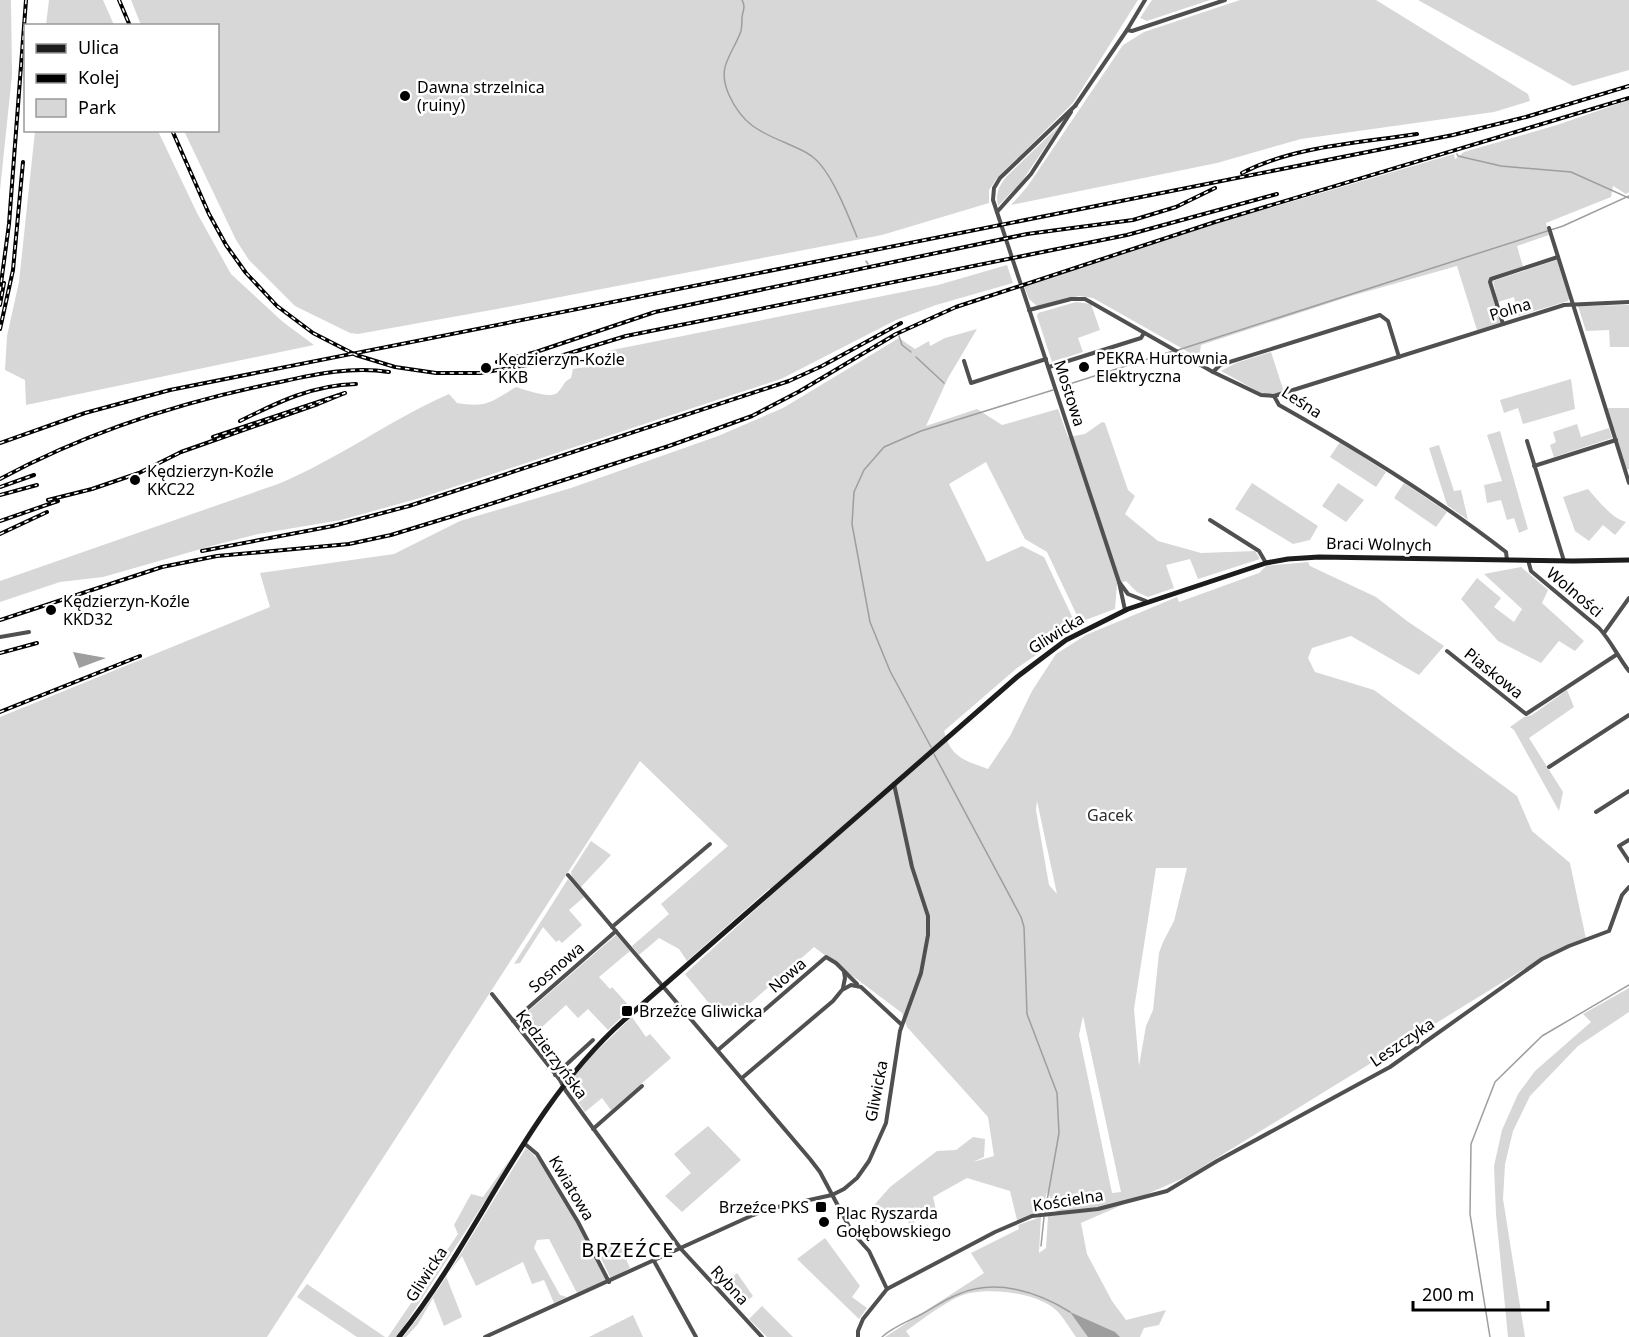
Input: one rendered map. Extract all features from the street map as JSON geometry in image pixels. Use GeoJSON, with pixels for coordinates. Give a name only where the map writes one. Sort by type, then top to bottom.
{"type":"FeatureCollection","features":[{"type":"Feature","properties":{"kind":"main road","name":"Braci Wolnych"},"geometry":{"type":"LineString","coordinates":[[1266,563],[1319,557],[1629,560]]}},
{"type":"Feature","properties":{"kind":"main road","name":"Gliwicka"},"geometry":{"type":"LineString","coordinates":[[399,1337],[430,1294],[563,1085],[602,1041],[663,986],[1041,657],[1066,640],[1128,608],[1266,563]]}},
{"type":"Feature","properties":{"kind":"street","name":"Mostowa"},"geometry":{"type":"LineString","coordinates":[[997,212],[1031,174],[1145,0]]}},
{"type":"Feature","properties":{"kind":"street"},"geometry":{"type":"LineString","coordinates":[[1127,30],[1132,31],[1225,0]]}},
{"type":"Feature","properties":{"kind":"street","name":"Mostowa"},"geometry":{"type":"LineString","coordinates":[[1076,105],[996,183],[993,194],[1128,608]]}},
{"type":"Feature","properties":{"kind":"street"},"geometry":{"type":"LineString","coordinates":[[1549,230],[1574,303],[1629,483]]}},
{"type":"Feature","properties":{"kind":"street"},"geometry":{"type":"LineString","coordinates":[[1503,324],[1491,279],[1558,257]]}},
{"type":"Feature","properties":{"kind":"street","name":"Leśna"},"geometry":{"type":"LineString","coordinates":[[1029,310],[1071,299],[1085,299],[1213,372],[1260,395],[1275,396],[1279,405],[1355,449],[1480,532],[1506,552],[1507,560]]}},
{"type":"Feature","properties":{"kind":"street","name":"Polna"},"geometry":{"type":"LineString","coordinates":[[1275,396],[1574,303],[1629,302]]}},
{"type":"Feature","properties":{"kind":"street"},"geometry":{"type":"LineString","coordinates":[[1213,372],[1220,365],[1380,315],[1388,321],[1399,357]]}},
{"type":"Feature","properties":{"kind":"street"},"geometry":{"type":"LineString","coordinates":[[1049,367],[1141,338],[1144,333]]}},
{"type":"Feature","properties":{"kind":"street"},"geometry":{"type":"LineString","coordinates":[[964,361],[971,383],[1046,359]]}},
{"type":"Feature","properties":{"kind":"street"},"geometry":{"type":"LineString","coordinates":[[1534,466],[1616,440]]}},
{"type":"Feature","properties":{"kind":"street"},"geometry":{"type":"LineString","coordinates":[[1527,441],[1564,561]]}},
{"type":"Feature","properties":{"kind":"street"},"geometry":{"type":"LineString","coordinates":[[1210,520],[1258,551],[1266,563]]}},
{"type":"Feature","properties":{"kind":"street","name":"Wolności"},"geometry":{"type":"LineString","coordinates":[[1528,560],[1531,571],[1604,633],[1616,655],[1629,671]]}},
{"type":"Feature","properties":{"kind":"street","name":"Mostowa"},"geometry":{"type":"LineString","coordinates":[[1119,582],[1129,596],[1147,602]]}},
{"type":"Feature","properties":{"kind":"street"},"geometry":{"type":"LineString","coordinates":[[1604,633],[1629,598]]}},
{"type":"Feature","properties":{"kind":"street"},"geometry":{"type":"LineString","coordinates":[[0,636],[29,632]]}},
{"type":"Feature","properties":{"kind":"street","name":"Piaskowa"},"geometry":{"type":"LineString","coordinates":[[1447,651],[1526,714],[1616,655]]}},
{"type":"Feature","properties":{"kind":"street"},"geometry":{"type":"LineString","coordinates":[[1549,767],[1629,715]]}},
{"type":"Feature","properties":{"kind":"street","name":"Gliwicka"},"geometry":{"type":"LineString","coordinates":[[485,1337],[772,1208],[832,1195],[857,1178],[869,1161],[886,1123],[902,1025],[921,973],[925,953],[928,916],[912,867],[894,784]]}},
{"type":"Feature","properties":{"kind":"street"},"geometry":{"type":"LineString","coordinates":[[1596,812],[1629,791]]}},
{"type":"Feature","properties":{"kind":"street"},"geometry":{"type":"LineString","coordinates":[[1629,840],[1619,846],[1629,861]]}},
{"type":"Feature","properties":{"kind":"street"},"geometry":{"type":"LineString","coordinates":[[612,927],[710,844]]}},
{"type":"Feature","properties":{"kind":"street"},"geometry":{"type":"LineString","coordinates":[[568,875],[820,1172],[852,1232],[869,1251],[887,1289],[863,1319],[858,1337]]}},
{"type":"Feature","properties":{"kind":"street","name":"Leszczyka"},"geometry":{"type":"LineString","coordinates":[[1161,1193],[1390,1066],[1422,1046],[1475,1005],[1542,959],[1569,946],[1609,932],[1622,895],[1629,887]]}},
{"type":"Feature","properties":{"kind":"street","name":"Sosnowa"},"geometry":{"type":"LineString","coordinates":[[513,1021],[616,932]]}},
{"type":"Feature","properties":{"kind":"street","name":"Nowa"},"geometry":{"type":"LineString","coordinates":[[718,1050],[826,957],[836,963],[902,1025]]}},
{"type":"Feature","properties":{"kind":"street"},"geometry":{"type":"LineString","coordinates":[[842,990],[845,978],[843,972]]}},
{"type":"Feature","properties":{"kind":"street"},"geometry":{"type":"LineString","coordinates":[[742,1078],[833,1001],[842,990],[851,985],[857,985]]}},
{"type":"Feature","properties":{"kind":"street","name":"Kędzierzyńska"},"geometry":{"type":"LineString","coordinates":[[492,994],[563,1085],[681,1249]]}},
{"type":"Feature","properties":{"kind":"street"},"geometry":{"type":"LineString","coordinates":[[894,1016],[906,1014]]}},
{"type":"Feature","properties":{"kind":"street"},"geometry":{"type":"LineString","coordinates":[[555,1075],[593,1040]]}},
{"type":"Feature","properties":{"kind":"street"},"geometry":{"type":"LineString","coordinates":[[593,1129],[642,1086]]}},
{"type":"Feature","properties":{"kind":"street","name":"Kwiatowa"},"geometry":{"type":"LineString","coordinates":[[525,1144],[537,1154],[578,1222],[609,1282]]}},
{"type":"Feature","properties":{"kind":"street","name":"Kościelna"},"geometry":{"type":"LineString","coordinates":[[887,1289],[995,1232],[1042,1214],[1098,1209],[1161,1193]]}},
{"type":"Feature","properties":{"kind":"street","name":"Rybna"},"geometry":{"type":"LineString","coordinates":[[681,1249],[762,1337]]}},
{"type":"Feature","properties":{"kind":"street"},"geometry":{"type":"LineString","coordinates":[[654,1261],[696,1337]]}},
{"type":"Feature","properties":{"kind":"green space"},"geometry":{"type":"Polygon","coordinates":[[[0,0],[11,0],[12,75],[0,190],[0,0]]]}},
{"type":"Feature","properties":{"kind":"green space"},"geometry":{"type":"Polygon","coordinates":[[[49,0],[103,0],[114,24],[46,24],[49,0]]]}},
{"type":"Feature","properties":{"kind":"green space"},"geometry":{"type":"Polygon","coordinates":[[[131,0],[1138,0],[1073,103],[997,178],[989,190],[989,203],[882,235],[358,334],[350,333],[295,306],[249,260],[236,240],[184,132],[219,132],[219,24],[141,24],[131,0]]]}},
{"type":"Feature","properties":{"kind":"green space"},"geometry":{"type":"Polygon","coordinates":[[[1152,0],[1210,0],[1147,21],[1140,18],[1152,0]]]}},
{"type":"Feature","properties":{"kind":"green space"},"geometry":{"type":"Polygon","coordinates":[[[1240,0],[1376,0],[1528,94],[1530,101],[1494,112],[1301,139],[1217,163],[1011,205],[1027,187],[1123,45],[1144,32],[1240,0]]]}},
{"type":"Feature","properties":{"kind":"green space"},"geometry":{"type":"Polygon","coordinates":[[[1418,0],[1629,0],[1629,70],[1573,86],[1418,0]]]}},
{"type":"Feature","properties":{"kind":"green space"},"geometry":{"type":"Polygon","coordinates":[[[1629,100],[1629,192],[1626,194],[1613,186],[1611,197],[1546,223],[1549,235],[1517,246],[1523,267],[1490,278],[1501,324],[1477,330],[1457,266],[1351,296],[1201,345],[1199,358],[1093,298],[1079,296],[1037,306],[1029,299],[1024,286],[1215,224],[1454,154],[1455,159],[1464,152],[1557,125],[1629,100]]]}},
{"type":"Feature","properties":{"kind":"green space"},"geometry":{"type":"Polygon","coordinates":[[[1061,124],[1022,181],[998,206],[997,193],[1007,176],[1061,124]]]}},
{"type":"Feature","properties":{"kind":"green space"},"geometry":{"type":"Polygon","coordinates":[[[35,132],[158,132],[197,213],[231,274],[283,322],[314,345],[26,405],[25,380],[5,370],[7,336],[19,282],[35,132]]]}},
{"type":"Feature","properties":{"kind":"green space"},"geometry":{"type":"Polygon","coordinates":[[[1557,260],[1568,301],[1518,316],[1514,297],[1498,302],[1493,281],[1557,260]]]}},
{"type":"Feature","properties":{"kind":"green space"},"geometry":{"type":"Polygon","coordinates":[[[1007,265],[1013,283],[936,305],[896,320],[781,379],[420,498],[341,520],[258,534],[103,577],[60,582],[0,602],[0,581],[278,484],[322,463],[449,394],[457,403],[475,405],[488,403],[516,387],[538,394],[555,394],[571,378],[573,369],[607,364],[607,351],[938,285],[1007,265]]]}},
{"type":"Feature","properties":{"kind":"green space"},"geometry":{"type":"Polygon","coordinates":[[[1076,302],[1091,304],[1100,330],[1078,338],[1083,352],[1052,362],[1038,313],[1076,302]]]}},
{"type":"Feature","properties":{"kind":"green space"},"geometry":{"type":"Polygon","coordinates":[[[1629,305],[1629,347],[1610,347],[1609,330],[1586,331],[1578,306],[1629,305]]]}},
{"type":"Feature","properties":{"kind":"green space","name":"Gacek"},"geometry":{"type":"Polygon","coordinates":[[[977,329],[948,378],[926,426],[977,409],[1002,425],[1058,409],[1068,437],[1085,434],[1102,422],[1105,423],[1128,490],[1135,496],[1125,514],[1158,541],[1201,553],[1255,551],[1260,559],[1198,579],[1190,559],[1166,565],[1174,588],[1148,597],[1137,592],[1126,581],[1117,584],[1115,609],[1080,622],[1047,552],[1025,539],[986,462],[949,484],[987,562],[1022,546],[1044,557],[1077,627],[1017,668],[944,731],[955,753],[965,760],[988,769],[1010,736],[1032,691],[1056,654],[1086,635],[1177,597],[1179,602],[1259,573],[1266,566],[1308,562],[1310,566],[1376,597],[1444,646],[1419,675],[1351,636],[1312,648],[1308,658],[1315,672],[1374,690],[1517,796],[1532,831],[1570,863],[1586,939],[1537,961],[1186,1177],[1081,1223],[1087,1254],[1112,1301],[1126,1320],[1166,1310],[1159,1325],[1144,1328],[1140,1337],[1076,1337],[1060,1314],[1048,1304],[1024,1295],[983,1291],[960,1296],[933,1312],[906,1331],[910,1337],[885,1337],[984,1273],[971,1253],[1019,1229],[1018,1225],[1041,1217],[1039,1253],[1046,1248],[1048,1216],[1060,1214],[1056,1211],[1047,1192],[1042,1211],[1017,1220],[1010,1191],[967,1178],[933,1197],[936,1210],[910,1225],[899,1208],[875,1222],[869,1211],[890,1187],[937,1151],[956,1150],[973,1137],[985,1139],[984,1157],[973,1162],[994,1156],[988,1117],[907,1027],[902,1013],[814,947],[731,1020],[727,1015],[722,1019],[685,974],[768,898],[770,888],[687,961],[679,949],[659,938],[639,955],[632,946],[669,914],[661,904],[728,846],[640,761],[267,1337],[0,1337],[0,717],[270,607],[260,573],[394,554],[460,521],[571,488],[718,436],[783,408],[899,338],[915,349],[929,341],[930,346],[945,338],[977,329]],[[1037,801],[1036,810],[1049,885],[1057,894],[1037,801]],[[1156,868],[1134,1009],[1139,1066],[1146,1026],[1153,1010],[1159,953],[1174,921],[1187,868],[1156,868]],[[1083,1016],[1079,1035],[1112,1193],[1121,1192],[1083,1016]]]}},
{"type":"Feature","properties":{"kind":"green space"},"geometry":{"type":"Polygon","coordinates":[[[1271,352],[1284,392],[1268,397],[1221,371],[1236,363],[1271,352]]]}},
{"type":"Feature","properties":{"kind":"green space"},"geometry":{"type":"Polygon","coordinates":[[[1571,379],[1575,409],[1523,424],[1518,408],[1504,413],[1500,400],[1571,379]]]}},
{"type":"Feature","properties":{"kind":"green space"},"geometry":{"type":"Polygon","coordinates":[[[1607,408],[1629,408],[1629,469],[1626,470],[1607,408]]]}},
{"type":"Feature","properties":{"kind":"green space"},"geometry":{"type":"Polygon","coordinates":[[[1577,424],[1581,437],[1609,428],[1612,438],[1554,457],[1550,445],[1556,442],[1553,432],[1577,424]]]}},
{"type":"Feature","properties":{"kind":"green space"},"geometry":{"type":"Polygon","coordinates":[[[1500,431],[1528,529],[1519,533],[1514,518],[1507,520],[1501,500],[1487,503],[1484,485],[1502,481],[1487,435],[1500,431]]]}},
{"type":"Feature","properties":{"kind":"green space"},"geometry":{"type":"Polygon","coordinates":[[[1340,442],[1386,472],[1376,487],[1330,457],[1340,442]]]}},
{"type":"Feature","properties":{"kind":"green space"},"geometry":{"type":"Polygon","coordinates":[[[1439,445],[1454,491],[1461,490],[1468,520],[1447,505],[1429,448],[1439,445]]]}},
{"type":"Feature","properties":{"kind":"green space"},"geometry":{"type":"Polygon","coordinates":[[[1252,483],[1318,526],[1310,540],[1293,544],[1235,509],[1252,483]]]}},
{"type":"Feature","properties":{"kind":"green space"},"geometry":{"type":"Polygon","coordinates":[[[1338,483],[1364,500],[1346,522],[1322,506],[1338,483]]]}},
{"type":"Feature","properties":{"kind":"green space"},"geometry":{"type":"Polygon","coordinates":[[[1404,483],[1447,512],[1436,527],[1394,498],[1404,483]]]}},
{"type":"Feature","properties":{"kind":"green space"},"geometry":{"type":"Polygon","coordinates":[[[1588,489],[1610,513],[1626,522],[1615,535],[1603,525],[1589,541],[1575,531],[1563,497],[1588,489]]]}},
{"type":"Feature","properties":{"kind":"green space"},"geometry":{"type":"Polygon","coordinates":[[[1521,567],[1548,590],[1542,603],[1584,641],[1575,651],[1559,641],[1541,663],[1498,641],[1461,599],[1477,578],[1501,598],[1494,607],[1514,622],[1522,609],[1484,574],[1521,567]]]}},
{"type":"Feature","properties":{"kind":"green space"},"geometry":{"type":"Polygon","coordinates":[[[1567,690],[1574,707],[1529,738],[1563,792],[1559,811],[1514,730],[1510,727],[1524,717],[1532,715],[1567,690]]]}},
{"type":"Feature","properties":{"kind":"green space"},"geometry":{"type":"Polygon","coordinates":[[[591,841],[611,855],[580,888],[571,872],[591,841]]]}},
{"type":"Feature","properties":{"kind":"green space"},"geometry":{"type":"Polygon","coordinates":[[[568,879],[584,897],[569,910],[582,925],[562,943],[559,940],[556,942],[543,927],[520,963],[514,964],[568,879]]]}},
{"type":"Feature","properties":{"kind":"green space"},"geometry":{"type":"Polygon","coordinates":[[[616,935],[630,951],[599,977],[610,989],[612,987],[631,1008],[608,1030],[588,1009],[578,1018],[566,1005],[530,1038],[517,1021],[616,935]]]}},
{"type":"Feature","properties":{"kind":"green space"},"geometry":{"type":"Polygon","coordinates":[[[1629,988],[1629,1012],[1578,1046],[1530,1096],[1513,1131],[1505,1164],[1503,1199],[1525,1337],[1508,1337],[1496,1214],[1494,1166],[1502,1130],[1518,1094],[1535,1071],[1591,1022],[1583,1014],[1629,988]]]}},
{"type":"Feature","properties":{"kind":"green space"},"geometry":{"type":"Polygon","coordinates":[[[632,1017],[646,1037],[650,1034],[671,1058],[611,1110],[602,1098],[585,1112],[568,1087],[581,1066],[632,1017]]]}},
{"type":"Feature","properties":{"kind":"green space"},"geometry":{"type":"Polygon","coordinates":[[[708,1126],[741,1160],[682,1212],[665,1196],[691,1173],[674,1154],[708,1126]]]}},
{"type":"Feature","properties":{"kind":"green space"},"geometry":{"type":"Polygon","coordinates":[[[526,1148],[538,1159],[552,1180],[607,1280],[577,1293],[549,1239],[537,1240],[534,1248],[560,1295],[567,1297],[554,1303],[544,1280],[532,1284],[523,1262],[476,1286],[462,1256],[448,1273],[526,1148]]]}},
{"type":"Feature","properties":{"kind":"green space"},"geometry":{"type":"Polygon","coordinates":[[[513,1155],[401,1331],[396,1337],[388,1337],[458,1234],[454,1225],[471,1194],[483,1197],[513,1155]]]}},
{"type":"Feature","properties":{"kind":"green space"},"geometry":{"type":"Polygon","coordinates":[[[825,1238],[860,1286],[852,1297],[867,1308],[859,1319],[797,1259],[825,1238]]]}},
{"type":"Feature","properties":{"kind":"green space"},"geometry":{"type":"Polygon","coordinates":[[[618,1241],[630,1268],[611,1279],[598,1252],[618,1241]]]}},
{"type":"Feature","properties":{"kind":"green space"},"geometry":{"type":"Polygon","coordinates":[[[737,1273],[753,1296],[739,1307],[721,1287],[737,1273]]]}},
{"type":"Feature","properties":{"kind":"green space"},"geometry":{"type":"Polygon","coordinates":[[[446,1276],[462,1317],[444,1326],[433,1298],[418,1324],[406,1337],[403,1337],[420,1315],[446,1276]]]}},
{"type":"Feature","properties":{"kind":"green space"},"geometry":{"type":"Polygon","coordinates":[[[307,1284],[385,1337],[357,1337],[297,1297],[307,1284]]]}},
{"type":"Feature","properties":{"kind":"green space"},"geometry":{"type":"Polygon","coordinates":[[[762,1306],[793,1337],[767,1337],[749,1319],[762,1306]]]}},
{"type":"Feature","properties":{"kind":"green space"},"geometry":{"type":"Polygon","coordinates":[[[633,1315],[643,1337],[589,1337],[633,1315]]]}},
{"type":"Feature","properties":{"kind":"shaded area"},"geometry":{"type":"Polygon","coordinates":[[[73,652],[106,658],[79,668],[73,652]]]}},
{"type":"Feature","properties":{"kind":"shaded area"},"geometry":{"type":"Polygon","coordinates":[[[1070,1312],[1115,1332],[1120,1337],[1088,1337],[1070,1312]]]}},
{"type":"Feature","properties":{"kind":"waterway"},"geometry":{"type":"LineString","coordinates":[[742,0],[744,7],[741,31],[727,61],[724,76],[729,95],[739,113],[752,125],[807,153],[821,165],[839,195],[857,237]]}},
{"type":"Feature","properties":{"kind":"waterway"},"geometry":{"type":"LineString","coordinates":[[1457,154],[1501,166],[1571,172],[1629,198]]}},
{"type":"Feature","properties":{"kind":"waterway"},"geometry":{"type":"LineString","coordinates":[[1178,350],[1563,226],[1629,196]]}},
{"type":"Feature","properties":{"kind":"waterway"},"geometry":{"type":"LineString","coordinates":[[899,336],[902,345],[911,352]]}},
{"type":"Feature","properties":{"kind":"waterway"},"geometry":{"type":"LineString","coordinates":[[1060,387],[1173,351]]}},
{"type":"Feature","properties":{"kind":"waterway"},"geometry":{"type":"LineString","coordinates":[[916,357],[944,383]]}},
{"type":"Feature","properties":{"kind":"waterway"},"geometry":{"type":"LineString","coordinates":[[931,747],[890,671],[870,622],[852,524],[854,492],[864,470],[884,447],[921,431],[1053,390]]}},
{"type":"Feature","properties":{"kind":"waterway"},"geometry":{"type":"LineString","coordinates":[[934,754],[1021,917],[1024,927],[1027,1014],[1057,1093],[1059,1133],[1045,1212]]}},
{"type":"Feature","properties":{"kind":"waterway"},"geometry":{"type":"LineString","coordinates":[[1490,1337],[1470,1214],[1471,1144],[1495,1082],[1542,1036],[1629,985]]}},
{"type":"Feature","properties":{"kind":"waterway"},"geometry":{"type":"LineString","coordinates":[[1041,1246],[1044,1217]]}},
{"type":"Feature","properties":{"kind":"waterway"},"geometry":{"type":"LineString","coordinates":[[882,1337],[954,1296],[987,1287],[1002,1287],[1031,1293],[1070,1312]]}},
{"type":"Feature","properties":{"kind":"railway"},"geometry":{"type":"LineString","coordinates":[[24,24],[26,0]]}},
{"type":"Feature","properties":{"kind":"railway"},"geometry":{"type":"LineString","coordinates":[[119,0],[129,24]]}},
{"type":"Feature","properties":{"kind":"railway"},"geometry":{"type":"LineString","coordinates":[[0,291],[9,224],[24,26]]}},
{"type":"Feature","properties":{"kind":"railway"},"geometry":{"type":"LineString","coordinates":[[0,443],[85,413],[170,390],[1453,135],[1526,117],[1629,86]]}},
{"type":"Feature","properties":{"kind":"railway"},"geometry":{"type":"LineString","coordinates":[[0,620],[162,567],[217,556],[349,544],[391,535],[453,516],[669,446],[752,416],[800,391],[896,334],[956,307],[1215,222],[1629,98]]}},
{"type":"Feature","properties":{"kind":"railway"},"geometry":{"type":"LineString","coordinates":[[173,132],[209,214],[226,245],[246,273],[277,306],[313,333],[356,355],[395,367],[436,373],[480,373],[534,364],[626,336],[1127,235],[1277,194]]}},
{"type":"Feature","properties":{"kind":"railway"},"geometry":{"type":"LineString","coordinates":[[1242,173],[1262,164],[1305,151],[1417,134]]}},
{"type":"Feature","properties":{"kind":"railway"},"geometry":{"type":"LineString","coordinates":[[0,329],[13,270],[23,162]]}},
{"type":"Feature","properties":{"kind":"railway"},"geometry":{"type":"LineString","coordinates":[[497,362],[536,352],[655,312],[1027,234],[1133,220],[1176,207],[1215,188]]}},
{"type":"Feature","properties":{"kind":"railway"},"geometry":{"type":"LineString","coordinates":[[0,305],[4,283]]}},
{"type":"Feature","properties":{"kind":"railway"},"geometry":{"type":"LineString","coordinates":[[202,551],[333,526],[409,506],[789,381],[822,366],[901,323]]}},
{"type":"Feature","properties":{"kind":"railway"},"geometry":{"type":"LineString","coordinates":[[0,479],[33,462],[102,433],[208,399],[321,374],[348,370],[389,372]]}},
{"type":"Feature","properties":{"kind":"railway"},"geometry":{"type":"LineString","coordinates":[[240,421],[282,401],[310,391],[356,384]]}},
{"type":"Feature","properties":{"kind":"railway"},"geometry":{"type":"LineString","coordinates":[[48,500],[92,489],[139,473],[181,452],[345,393],[213,437]]}},
{"type":"Feature","properties":{"kind":"railway"},"geometry":{"type":"LineString","coordinates":[[0,487],[34,475]]}},
{"type":"Feature","properties":{"kind":"railway"},"geometry":{"type":"LineString","coordinates":[[0,495],[37,485]]}},
{"type":"Feature","properties":{"kind":"railway"},"geometry":{"type":"LineString","coordinates":[[0,521],[58,501]]}},
{"type":"Feature","properties":{"kind":"railway"},"geometry":{"type":"LineString","coordinates":[[0,534],[47,512]]}},
{"type":"Feature","properties":{"kind":"railway"},"geometry":{"type":"LineString","coordinates":[[0,653],[37,643]]}},
{"type":"Feature","properties":{"kind":"railway"},"geometry":{"type":"LineString","coordinates":[[0,712],[140,656]]}},
{"type":"Feature","properties":{"kind":"place","name":"Dawna strzelnica (ruiny)"},"geometry":{"type":"Point","coordinates":[405,96]}},
{"type":"Feature","properties":{"kind":"place","name":"PEKRA Hurtownia Elektryczna"},"geometry":{"type":"Point","coordinates":[1084,367]}},
{"type":"Feature","properties":{"kind":"place","name":"Kędzierzyn-Koźle KKB"},"geometry":{"type":"Point","coordinates":[486,368]}},
{"type":"Feature","properties":{"kind":"place","name":"Kędzierzyn-Koźle KKC22"},"geometry":{"type":"Point","coordinates":[135,480]}},
{"type":"Feature","properties":{"kind":"place","name":"Kędzierzyn-Koźle KKD32"},"geometry":{"type":"Point","coordinates":[51,610]}},
{"type":"Feature","properties":{"kind":"place","name":"Brzeźce Gliwicka"},"geometry":{"type":"Point","coordinates":[627,1011]}},
{"type":"Feature","properties":{"kind":"place","name":"Brzeźce PKS"},"geometry":{"type":"Point","coordinates":[821,1207]}},
{"type":"Feature","properties":{"kind":"place","name":"Plac Ryszarda Gołębowskiego"},"geometry":{"type":"Point","coordinates":[824,1222]}},
{"type":"Feature","properties":{"kind":"district","name":"BRZEŹCE"},"geometry":{"type":"Point","coordinates":[628,1250]}}]}
